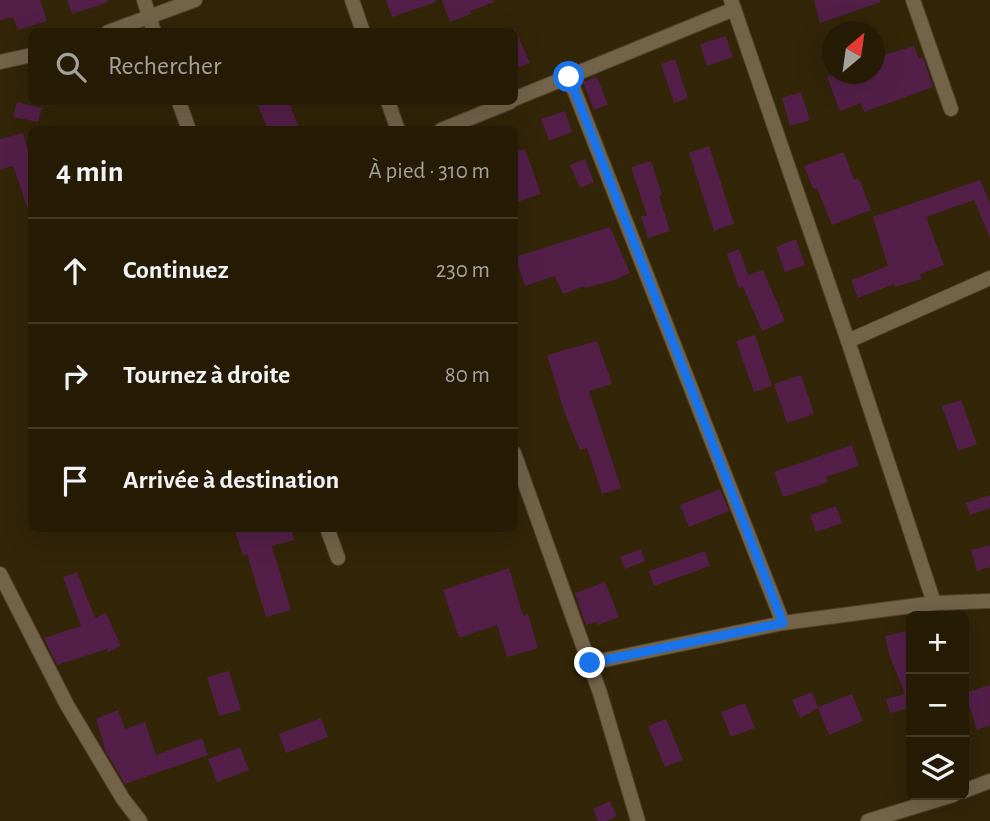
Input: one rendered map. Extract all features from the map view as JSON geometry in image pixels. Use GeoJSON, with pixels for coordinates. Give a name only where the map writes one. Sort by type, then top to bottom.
{"type":"FeatureCollection","features":[{"type":"Feature","properties":{"kind":"street"},"geometry":{"type":"LineString","coordinates":[[144,0],[153,28]]}},
{"type":"Feature","properties":{"kind":"street"},"geometry":{"type":"LineString","coordinates":[[118,28],[195,0]]}},
{"type":"Feature","properties":{"kind":"street"},"geometry":{"type":"LineString","coordinates":[[352,0],[362,28]]}},
{"type":"Feature","properties":{"kind":"street"},"geometry":{"type":"LineString","coordinates":[[914,0],[951,109]]}},
{"type":"Feature","properties":{"kind":"street"},"geometry":{"type":"LineString","coordinates":[[518,97],[732,5],[848,341],[934,603]]}},
{"type":"Feature","properties":{"kind":"street"},"geometry":{"type":"LineString","coordinates":[[0,62],[28,56]]}},
{"type":"Feature","properties":{"kind":"street"},"geometry":{"type":"LineString","coordinates":[[569,77],[783,623]]}},
{"type":"Feature","properties":{"kind":"street"},"geometry":{"type":"LineString","coordinates":[[180,105],[187,126]]}},
{"type":"Feature","properties":{"kind":"street"},"geometry":{"type":"LineString","coordinates":[[389,105],[397,126]]}},
{"type":"Feature","properties":{"kind":"street"},"geometry":{"type":"LineString","coordinates":[[452,126],[503,105]]}},
{"type":"Feature","properties":{"kind":"street"},"geometry":{"type":"LineString","coordinates":[[848,341],[990,278]]}},
{"type":"Feature","properties":{"kind":"street"},"geometry":{"type":"LineString","coordinates":[[518,464],[590,663],[638,821]]}},
{"type":"Feature","properties":{"kind":"street"},"geometry":{"type":"LineString","coordinates":[[328,532],[338,558]]}},
{"type":"Feature","properties":{"kind":"street"},"geometry":{"type":"LineString","coordinates":[[0,575],[68,705],[123,799],[140,821]]}},
{"type":"Feature","properties":{"kind":"street"},"geometry":{"type":"LineString","coordinates":[[590,663],[783,623],[934,603],[990,601]]}},
{"type":"Feature","properties":{"kind":"street"},"geometry":{"type":"LineString","coordinates":[[969,789],[990,781]]}},
{"type":"Feature","properties":{"kind":"street"},"geometry":{"type":"LineString","coordinates":[[868,821],[937,800]]}},
{"type":"Feature","properties":{"kind":"building"},"geometry":{"type":"Polygon","coordinates":[[[0,0],[40,0],[47,21],[18,30],[13,17],[0,20],[0,0]]]}},
{"type":"Feature","properties":{"kind":"building"},"geometry":{"type":"Polygon","coordinates":[[[67,0],[107,0],[108,2],[72,14],[67,0]]]}},
{"type":"Feature","properties":{"kind":"building"},"geometry":{"type":"Polygon","coordinates":[[[386,0],[435,0],[436,2],[392,17],[386,0]]]}},
{"type":"Feature","properties":{"kind":"building"},"geometry":{"type":"Polygon","coordinates":[[[442,0],[494,0],[494,2],[450,22],[442,0]]]}},
{"type":"Feature","properties":{"kind":"building"},"geometry":{"type":"Polygon","coordinates":[[[814,0],[881,2],[822,21],[820,23],[814,0]]]}},
{"type":"Feature","properties":{"kind":"building"},"geometry":{"type":"Polygon","coordinates":[[[518,36],[530,63],[518,68],[518,36]]]}},
{"type":"Feature","properties":{"kind":"building"},"geometry":{"type":"Polygon","coordinates":[[[726,36],[733,57],[707,66],[700,44],[726,36]]]}},
{"type":"Feature","properties":{"kind":"building"},"geometry":{"type":"Polygon","coordinates":[[[914,46],[919,59],[923,57],[933,87],[864,112],[861,103],[840,111],[830,84],[885,84],[885,55],[914,46]]]}},
{"type":"Feature","properties":{"kind":"building"},"geometry":{"type":"Polygon","coordinates":[[[675,59],[688,98],[674,103],[661,64],[675,59]]]}},
{"type":"Feature","properties":{"kind":"building"},"geometry":{"type":"Polygon","coordinates":[[[597,77],[608,105],[594,110],[583,82],[597,77]]]}},
{"type":"Feature","properties":{"kind":"building"},"geometry":{"type":"Polygon","coordinates":[[[801,92],[810,120],[790,126],[782,98],[801,92]]]}},
{"type":"Feature","properties":{"kind":"building"},"geometry":{"type":"Polygon","coordinates":[[[17,102],[42,108],[38,122],[13,117],[17,102]]]}},
{"type":"Feature","properties":{"kind":"building"},"geometry":{"type":"Polygon","coordinates":[[[258,105],[290,105],[298,126],[266,126],[258,105]]]}},
{"type":"Feature","properties":{"kind":"building"},"geometry":{"type":"Polygon","coordinates":[[[565,111],[572,132],[549,141],[541,119],[565,111]]]}},
{"type":"Feature","properties":{"kind":"building"},"geometry":{"type":"Polygon","coordinates":[[[23,133],[28,150],[28,210],[13,166],[0,170],[0,139],[23,133]]]}},
{"type":"Feature","properties":{"kind":"building"},"geometry":{"type":"Polygon","coordinates":[[[709,146],[734,224],[714,231],[689,153],[709,146]]]}},
{"type":"Feature","properties":{"kind":"building"},"geometry":{"type":"Polygon","coordinates":[[[525,149],[541,194],[518,202],[518,152],[525,149]]]}},
{"type":"Feature","properties":{"kind":"building"},"geometry":{"type":"Polygon","coordinates":[[[844,152],[854,180],[859,178],[871,210],[832,225],[817,188],[813,189],[804,166],[844,152]]]}},
{"type":"Feature","properties":{"kind":"building"},"geometry":{"type":"Polygon","coordinates":[[[585,159],[594,182],[580,188],[570,165],[585,159]]]}},
{"type":"Feature","properties":{"kind":"building"},"geometry":{"type":"Polygon","coordinates":[[[651,161],[670,231],[648,238],[641,217],[647,215],[631,167],[651,161]]]}},
{"type":"Feature","properties":{"kind":"building"},"geometry":{"type":"Polygon","coordinates":[[[980,180],[990,204],[990,238],[974,200],[926,217],[944,265],[920,274],[922,279],[895,287],[894,284],[858,298],[851,280],[888,266],[873,217],[980,180]]]}},
{"type":"Feature","properties":{"kind":"building"},"geometry":{"type":"Polygon","coordinates":[[[610,227],[630,273],[612,281],[585,288],[584,286],[563,294],[555,276],[525,286],[518,266],[518,256],[610,227]]]}},
{"type":"Feature","properties":{"kind":"building"},"geometry":{"type":"Polygon","coordinates":[[[796,239],[805,265],[785,272],[776,247],[796,239]]]}},
{"type":"Feature","properties":{"kind":"building"},"geometry":{"type":"Polygon","coordinates":[[[739,249],[748,275],[763,270],[785,321],[762,331],[743,287],[739,288],[727,254],[739,249]]]}},
{"type":"Feature","properties":{"kind":"building"},"geometry":{"type":"Polygon","coordinates":[[[755,335],[772,386],[754,392],[736,341],[755,335]]]}},
{"type":"Feature","properties":{"kind":"building"},"geometry":{"type":"Polygon","coordinates":[[[597,341],[612,384],[589,391],[621,488],[602,494],[587,448],[580,450],[565,414],[547,355],[597,341]]]}},
{"type":"Feature","properties":{"kind":"building"},"geometry":{"type":"Polygon","coordinates":[[[801,375],[814,414],[787,423],[774,384],[801,375]]]}},
{"type":"Feature","properties":{"kind":"building"},"geometry":{"type":"Polygon","coordinates":[[[961,400],[977,444],[958,451],[942,406],[961,400]]]}},
{"type":"Feature","properties":{"kind":"building"},"geometry":{"type":"Polygon","coordinates":[[[852,445],[859,466],[826,477],[828,482],[783,497],[774,472],[852,445]]]}},
{"type":"Feature","properties":{"kind":"building"},"geometry":{"type":"Polygon","coordinates":[[[720,489],[729,511],[689,527],[680,505],[720,489]]]}},
{"type":"Feature","properties":{"kind":"building"},"geometry":{"type":"Polygon","coordinates":[[[990,495],[990,508],[970,515],[966,503],[990,495]]]}},
{"type":"Feature","properties":{"kind":"building"},"geometry":{"type":"Polygon","coordinates":[[[836,506],[842,523],[816,532],[810,515],[836,506]]]}},
{"type":"Feature","properties":{"kind":"building"},"geometry":{"type":"Polygon","coordinates":[[[235,532],[292,532],[294,540],[272,546],[291,610],[266,617],[247,554],[243,556],[235,532]]]}},
{"type":"Feature","properties":{"kind":"building"},"geometry":{"type":"Polygon","coordinates":[[[990,545],[990,567],[977,571],[971,550],[990,545]]]}},
{"type":"Feature","properties":{"kind":"building"},"geometry":{"type":"Polygon","coordinates":[[[641,549],[645,561],[625,569],[620,557],[641,549]]]}},
{"type":"Feature","properties":{"kind":"building"},"geometry":{"type":"Polygon","coordinates":[[[705,551],[710,566],[654,586],[649,571],[705,551]]]}},
{"type":"Feature","properties":{"kind":"building"},"geometry":{"type":"Polygon","coordinates":[[[509,568],[523,616],[528,614],[538,648],[507,657],[497,625],[459,638],[443,590],[509,568]]]}},
{"type":"Feature","properties":{"kind":"building"},"geometry":{"type":"Polygon","coordinates":[[[77,572],[95,618],[106,613],[121,646],[57,665],[44,638],[81,626],[63,577],[77,572]]]}},
{"type":"Feature","properties":{"kind":"building"},"geometry":{"type":"Polygon","coordinates":[[[605,582],[619,617],[598,625],[596,622],[586,625],[575,593],[605,582]]]}},
{"type":"Feature","properties":{"kind":"building"},"geometry":{"type":"Polygon","coordinates":[[[906,631],[906,709],[890,713],[886,699],[905,694],[885,636],[906,631]]]}},
{"type":"Feature","properties":{"kind":"building"},"geometry":{"type":"Polygon","coordinates":[[[229,671],[241,710],[219,716],[207,677],[229,671]]]}},
{"type":"Feature","properties":{"kind":"building"},"geometry":{"type":"Polygon","coordinates":[[[990,685],[990,725],[977,730],[969,705],[969,692],[990,685]]]}},
{"type":"Feature","properties":{"kind":"building"},"geometry":{"type":"Polygon","coordinates":[[[812,692],[818,707],[852,694],[863,721],[829,735],[818,708],[800,718],[792,700],[812,692]]]}},
{"type":"Feature","properties":{"kind":"building"},"geometry":{"type":"Polygon","coordinates":[[[745,703],[755,728],[731,737],[721,712],[745,703]]]}},
{"type":"Feature","properties":{"kind":"building"},"geometry":{"type":"Polygon","coordinates":[[[118,710],[125,729],[145,722],[156,755],[202,738],[208,755],[125,784],[106,752],[96,719],[118,710]]]}},
{"type":"Feature","properties":{"kind":"building"},"geometry":{"type":"Polygon","coordinates":[[[321,718],[328,737],[286,753],[279,734],[321,718]]]}},
{"type":"Feature","properties":{"kind":"building"},"geometry":{"type":"Polygon","coordinates":[[[666,719],[683,760],[665,767],[648,726],[666,719]]]}},
{"type":"Feature","properties":{"kind":"building"},"geometry":{"type":"Polygon","coordinates":[[[240,747],[249,770],[217,782],[208,759],[240,747]]]}},
{"type":"Feature","properties":{"kind":"building"},"geometry":{"type":"Polygon","coordinates":[[[610,801],[617,816],[607,821],[598,821],[593,809],[610,801]]]}},
{"type":"Feature","properties":{"kind":"route"},"geometry":{"type":"LineString","coordinates":[[569,77],[783,623],[590,663]]}}]}
